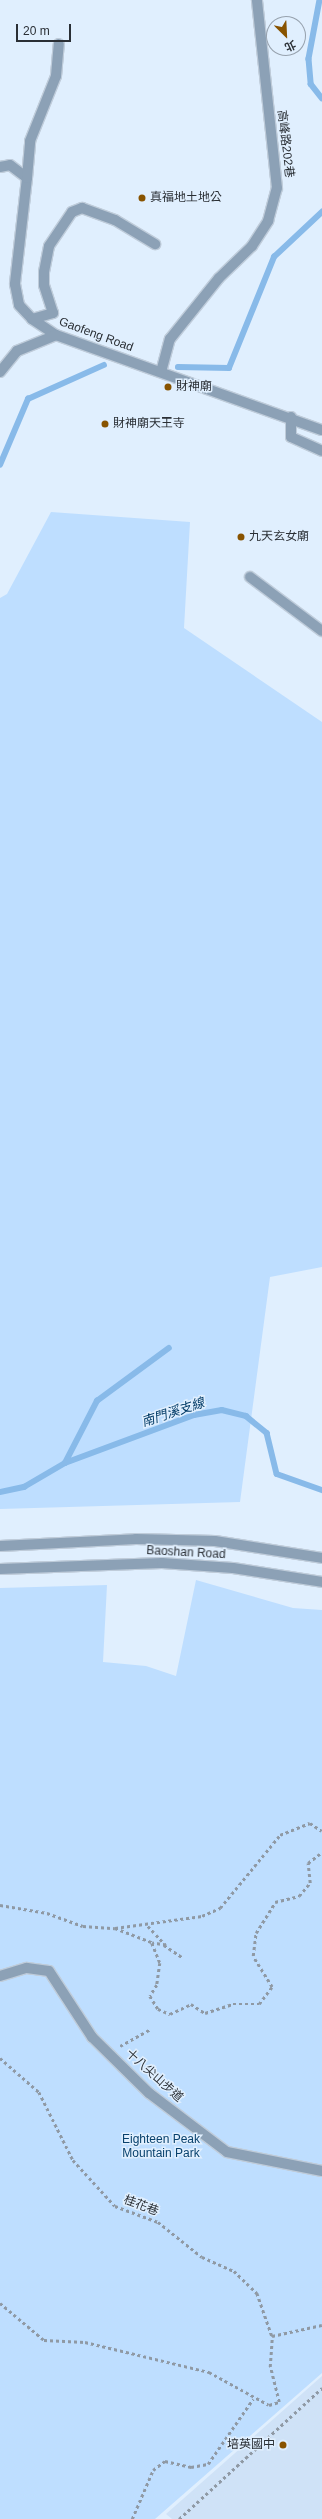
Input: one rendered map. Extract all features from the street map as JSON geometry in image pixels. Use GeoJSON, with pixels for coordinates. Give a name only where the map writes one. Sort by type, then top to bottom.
{"type":"FeatureCollection","features":[{"type":"Feature","properties":{"kind":"street","name":"高峰路202巷"},"geometry":{"type":"LineString","coordinates":[[162,372],[170,339],[219,278],[252,246],[268,221],[278,188],[257,0]]}},
{"type":"Feature","properties":{"kind":"street","name":"Gaofeng Road"},"geometry":{"type":"LineString","coordinates":[[58,44],[56,76],[30,141],[15,284],[19,305],[32,320],[56,335],[291,417],[322,430]]}},
{"type":"Feature","properties":{"kind":"street"},"geometry":{"type":"LineString","coordinates":[[0,167],[10,165],[27,178]]}},
{"type":"Feature","properties":{"kind":"street"},"geometry":{"type":"LineString","coordinates":[[32,320],[53,313],[44,285],[44,272],[49,246],[72,212],[82,208],[115,220],[155,244]]}},
{"type":"Feature","properties":{"kind":"street"},"geometry":{"type":"LineString","coordinates":[[0,372],[17,351],[56,335]]}},
{"type":"Feature","properties":{"kind":"street"},"geometry":{"type":"LineString","coordinates":[[291,417],[291,437],[322,451]]}},
{"type":"Feature","properties":{"kind":"street"},"geometry":{"type":"LineString","coordinates":[[250,578],[322,631]]}},
{"type":"Feature","properties":{"kind":"street","name":"Baoshan Road"},"geometry":{"type":"LineString","coordinates":[[0,1546],[136,1540],[215,1541],[322,1558]]}},
{"type":"Feature","properties":{"kind":"street","name":"Baoshan Road"},"geometry":{"type":"LineString","coordinates":[[0,1569],[162,1563],[233,1568],[322,1582]]}},
{"type":"Feature","properties":{"kind":"street","name":"十八尖山步道"},"geometry":{"type":"LineString","coordinates":[[0,1976],[27,1968],[49,1971],[92,2037],[109,2052],[149,2093],[227,2152],[322,2171]]}},
{"type":"Feature","properties":{"kind":"path"},"geometry":{"type":"LineString","coordinates":[[0,1905],[47,1913],[83,1926],[115,1928],[148,1926],[202,1916],[220,1908],[280,1835],[310,1823],[322,1831]]}},
{"type":"Feature","properties":{"kind":"path"},"geometry":{"type":"LineString","coordinates":[[152,1942],[160,1963],[156,1985],[150,1996],[158,2009],[170,2014],[192,2004],[205,2013],[233,2004],[259,2004],[272,1987],[253,1956],[256,1933],[275,1902],[299,1896],[310,1882],[308,1863],[322,1852]]}},
{"type":"Feature","properties":{"kind":"path"},"geometry":{"type":"LineString","coordinates":[[148,1926],[166,1945],[183,1958]]}},
{"type":"Feature","properties":{"kind":"path"},"geometry":{"type":"LineString","coordinates":[[115,1928],[152,1942],[166,1945]]}},
{"type":"Feature","properties":{"kind":"path"},"geometry":{"type":"LineString","coordinates":[[109,2052],[152,2029]]}},
{"type":"Feature","properties":{"kind":"path","name":"桂花巷"},"geometry":{"type":"LineString","coordinates":[[0,2058],[39,2092],[73,2160],[115,2206],[158,2222],[202,2257],[234,2271],[257,2293],[272,2336]]}},
{"type":"Feature","properties":{"kind":"path"},"geometry":{"type":"LineString","coordinates":[[0,2303],[44,2340],[85,2342],[209,2372],[253,2399],[269,2404],[279,2402],[270,2367],[272,2336],[322,2325]]}},
{"type":"Feature","properties":{"kind":"path"},"geometry":{"type":"LineString","coordinates":[[179,2519],[322,2388]]}},
{"type":"Feature","properties":{"kind":"path"},"geometry":{"type":"LineString","coordinates":[[132,2519],[153,2470],[165,2461],[191,2467],[208,2464],[253,2399]]}},
{"type":"Feature","properties":{"kind":"shaded area","name":"培英國中"},"geometry":{"type":"Polygon","coordinates":[[[322,2376],[322,2519],[172,2519],[166,2514],[322,2376]]]}},
{"type":"Feature","properties":{"kind":"green space"},"geometry":{"type":"Polygon","coordinates":[[[51,512],[190,522],[184,628],[322,722],[322,1267],[270,1277],[240,1502],[0,1509],[0,598],[7,594],[51,512]]]}},
{"type":"Feature","properties":{"kind":"green space","name":"Eighteen Peak Mountain Park"},"geometry":{"type":"Polygon","coordinates":[[[196,1580],[293,1608],[322,1610],[322,2373],[155,2519],[0,2519],[0,1588],[107,1585],[103,1662],[146,1666],[176,1676],[196,1580]]]}},
{"type":"Feature","properties":{"kind":"waterway"},"geometry":{"type":"LineString","coordinates":[[320,0],[309,59],[311,84],[322,98]]}},
{"type":"Feature","properties":{"kind":"waterway"},"geometry":{"type":"LineString","coordinates":[[178,367],[229,368],[274,257],[322,212]]}},
{"type":"Feature","properties":{"kind":"waterway"},"geometry":{"type":"LineString","coordinates":[[0,465],[28,399],[104,365]]}},
{"type":"Feature","properties":{"kind":"waterway"},"geometry":{"type":"LineString","coordinates":[[65,1463],[97,1401],[169,1348]]}},
{"type":"Feature","properties":{"kind":"waterway","name":"南門溪支線"},"geometry":{"type":"LineString","coordinates":[[0,1492],[24,1487],[65,1463],[194,1415],[222,1410],[246,1416],[267,1433],[277,1474],[322,1490]]}},
{"type":"Feature","properties":{"kind":"place","name":"真福地土地公"},"geometry":{"type":"Point","coordinates":[142,198]}},
{"type":"Feature","properties":{"kind":"place","name":"財神廟"},"geometry":{"type":"Point","coordinates":[168,387]}},
{"type":"Feature","properties":{"kind":"place","name":"財神廟天王寺"},"geometry":{"type":"Point","coordinates":[105,424]}},
{"type":"Feature","properties":{"kind":"place","name":"九天玄女廟"},"geometry":{"type":"Point","coordinates":[241,537]}},
{"type":"Feature","properties":{"kind":"place","name":"培英國中"},"geometry":{"type":"Point","coordinates":[283,2445]}}]}
